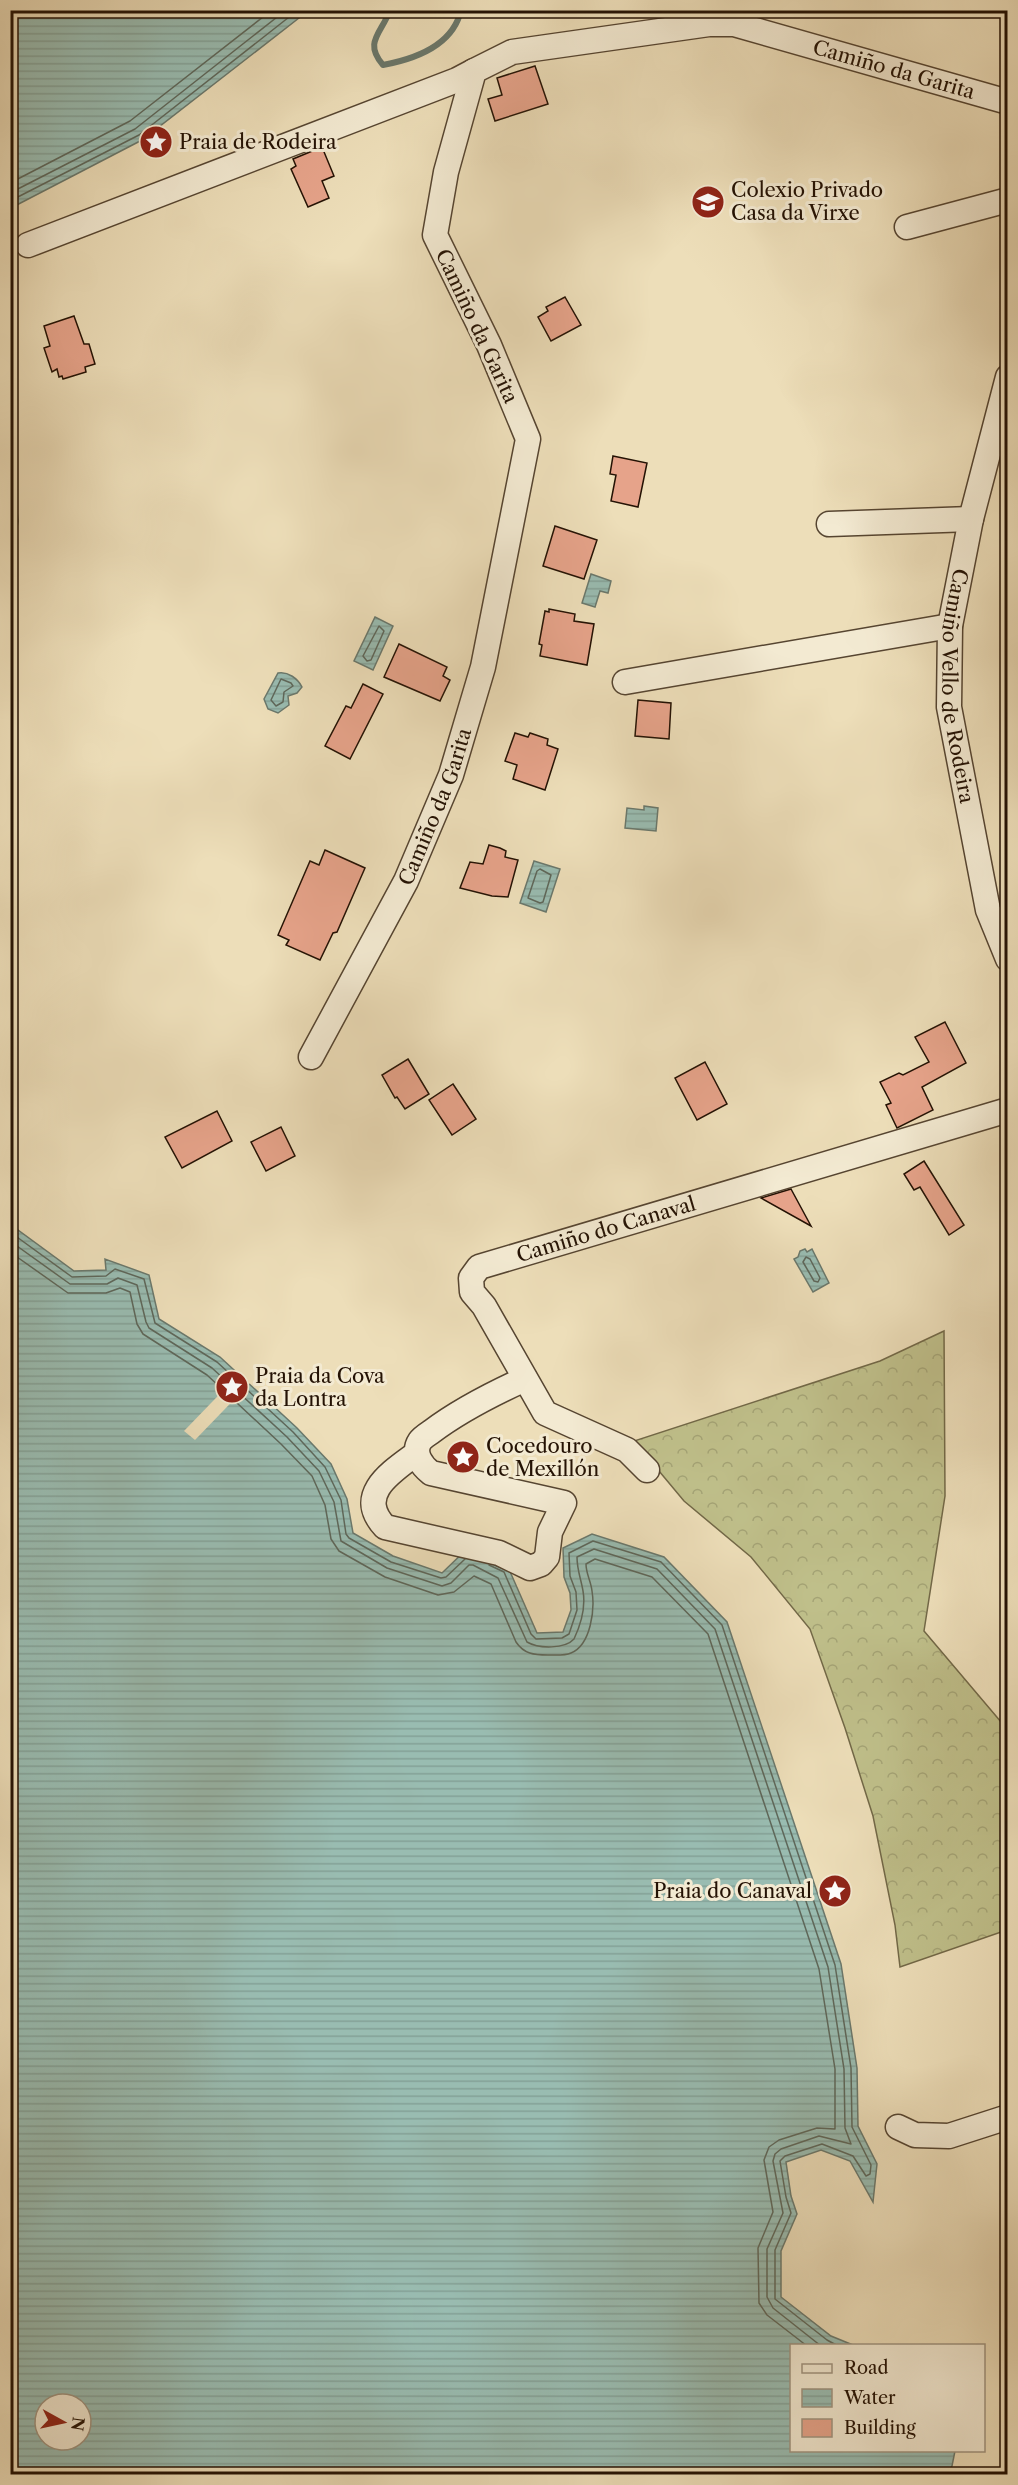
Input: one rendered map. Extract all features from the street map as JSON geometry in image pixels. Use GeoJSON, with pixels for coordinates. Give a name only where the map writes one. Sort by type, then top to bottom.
{"type":"FeatureCollection","features":[{"type":"Feature","properties":{"kind":"street","name":"Camiño da Garita"},"geometry":{"type":"LineString","coordinates":[[311,1057],[406,881],[451,775],[483,667],[528,439],[489,345],[435,235],[446,172],[474,71],[512,52],[709,24],[734,24],[1008,102]]}},
{"type":"Feature","properties":{"kind":"street"},"geometry":{"type":"LineString","coordinates":[[28,245],[457,80],[474,71]]}},
{"type":"Feature","properties":{"kind":"street"},"geometry":{"type":"LineString","coordinates":[[907,227],[1008,200]]}},
{"type":"Feature","properties":{"kind":"street","name":"Camiño Vello de Rodeira"},"geometry":{"type":"LineString","coordinates":[[1008,377],[971,519],[950,626],[949,706],[988,910],[1008,958]]}},
{"type":"Feature","properties":{"kind":"street"},"geometry":{"type":"LineString","coordinates":[[829,524],[971,519]]}},
{"type":"Feature","properties":{"kind":"street"},"geometry":{"type":"LineString","coordinates":[[625,682],[950,626]]}},
{"type":"Feature","properties":{"kind":"street","name":"Camiño do Canaval"},"geometry":{"type":"LineString","coordinates":[[647,1470],[627,1450],[545,1413],[484,1306],[472,1292],[471,1278],[479,1267],[1008,1110]]}},
{"type":"Feature","properties":{"kind":"street"},"geometry":{"type":"LineString","coordinates":[[417,1453],[389,1473],[379,1485],[373,1499],[375,1517],[385,1527],[499,1553],[530,1568],[541,1564],[547,1557],[549,1532],[564,1503],[431,1473],[421,1465],[417,1453],[420,1441],[437,1427],[480,1400],[525,1379]]}},
{"type":"Feature","properties":{"kind":"street"},"geometry":{"type":"LineString","coordinates":[[898,2127],[915,2135],[949,2136],[1008,2117]]}},
{"type":"Feature","properties":{"kind":"green space"},"geometry":{"type":"Polygon","coordinates":[[[944,1331],[945,1496],[924,1631],[1007,1729],[1008,1815],[1005,1816],[1008,1836],[1007,1930],[900,1967],[895,1925],[873,1816],[810,1629],[751,1557],[684,1501],[634,1441],[880,1361],[944,1331]]]}},
{"type":"Feature","properties":{"kind":"water"},"geometry":{"type":"Polygon","coordinates":[[[11,10],[308,11],[142,140],[11,208],[11,10]]]}},
{"type":"Feature","properties":{"kind":"water"},"geometry":{"type":"Polygon","coordinates":[[[12,462],[18,521],[11,570],[10,463],[12,462]]]}},
{"type":"Feature","properties":{"kind":"water"},"geometry":{"type":"Polygon","coordinates":[[[591,574],[611,581],[608,593],[600,591],[595,607],[582,603],[591,574]]]}},
{"type":"Feature","properties":{"kind":"water"},"geometry":{"type":"Polygon","coordinates":[[[375,617],[393,626],[373,670],[354,661],[375,617]]]}},
{"type":"Feature","properties":{"kind":"water"},"geometry":{"type":"Polygon","coordinates":[[[278,673],[292,676],[302,687],[297,693],[288,696],[289,705],[278,713],[268,709],[264,699],[278,673]]]}},
{"type":"Feature","properties":{"kind":"water"},"geometry":{"type":"Polygon","coordinates":[[[644,806],[658,808],[656,831],[625,828],[627,808],[644,810],[644,806]]]}},
{"type":"Feature","properties":{"kind":"water"},"geometry":{"type":"Polygon","coordinates":[[[534,861],[560,869],[546,912],[520,903],[534,861]]]}},
{"type":"Feature","properties":{"kind":"water"},"geometry":{"type":"Polygon","coordinates":[[[10,1217],[14,1227],[74,1271],[106,1270],[105,1259],[149,1275],[159,1319],[220,1357],[297,1428],[331,1464],[347,1499],[353,1533],[393,1556],[442,1573],[468,1548],[508,1567],[537,1633],[563,1632],[571,1610],[570,1593],[564,1577],[563,1548],[592,1534],[664,1557],[727,1622],[841,1964],[857,2068],[858,2126],[877,2164],[873,2202],[850,2161],[821,2150],[786,2162],[791,2196],[797,2214],[781,2251],[781,2297],[831,2336],[851,2344],[790,2344],[790,2452],[955,2452],[952,2466],[947,2474],[11,2474],[10,1217]]]}},
{"type":"Feature","properties":{"kind":"water"},"geometry":{"type":"Polygon","coordinates":[[[805,1249],[807,1252],[812,1249],[829,1283],[813,1292],[794,1259],[798,1257],[800,1251],[805,1249]]]}},
{"type":"Feature","properties":{"kind":"pier"},"geometry":{"type":"Polygon","coordinates":[[[241,1372],[251,1382],[195,1440],[184,1431],[241,1372]]]}},
{"type":"Feature","properties":{"kind":"building"},"geometry":{"type":"Polygon","coordinates":[[[535,66],[548,104],[495,121],[488,99],[502,95],[497,78],[535,66]]]}},
{"type":"Feature","properties":{"kind":"building"},"geometry":{"type":"Polygon","coordinates":[[[322,147],[334,176],[322,181],[329,198],[308,207],[291,169],[296,166],[293,159],[322,147]]]}},
{"type":"Feature","properties":{"kind":"building"},"geometry":{"type":"Polygon","coordinates":[[[565,297],[581,325],[551,341],[538,317],[548,311],[546,307],[565,297]]]}},
{"type":"Feature","properties":{"kind":"building"},"geometry":{"type":"Polygon","coordinates":[[[74,316],[84,344],[89,344],[95,364],[85,367],[86,372],[63,379],[62,376],[59,377],[57,369],[52,372],[44,348],[50,346],[44,326],[74,316]]]}},
{"type":"Feature","properties":{"kind":"building"},"geometry":{"type":"Polygon","coordinates":[[[613,456],[647,463],[638,507],[611,501],[616,475],[610,474],[613,456]]]}},
{"type":"Feature","properties":{"kind":"building"},"geometry":{"type":"Polygon","coordinates":[[[555,526],[597,540],[584,579],[543,566],[555,526]]]}},
{"type":"Feature","properties":{"kind":"building"},"geometry":{"type":"Polygon","coordinates":[[[549,609],[575,614],[574,621],[594,624],[587,665],[540,656],[542,645],[539,644],[545,611],[549,612],[549,609]]]}},
{"type":"Feature","properties":{"kind":"building"},"geometry":{"type":"Polygon","coordinates":[[[399,644],[447,667],[443,676],[450,680],[440,701],[384,677],[399,644]]]}},
{"type":"Feature","properties":{"kind":"building"},"geometry":{"type":"Polygon","coordinates":[[[363,684],[383,694],[350,759],[325,746],[346,706],[351,708],[363,684]]]}},
{"type":"Feature","properties":{"kind":"building"},"geometry":{"type":"Polygon","coordinates":[[[638,700],[671,703],[669,739],[635,736],[638,700]]]}},
{"type":"Feature","properties":{"kind":"building"},"geometry":{"type":"Polygon","coordinates":[[[515,733],[528,737],[530,733],[548,739],[547,745],[558,749],[545,790],[513,779],[517,765],[505,761],[515,733]]]}},
{"type":"Feature","properties":{"kind":"building"},"geometry":{"type":"Polygon","coordinates":[[[489,845],[506,851],[505,857],[518,860],[508,897],[492,896],[460,888],[470,862],[483,864],[489,845]]]}},
{"type":"Feature","properties":{"kind":"building"},"geometry":{"type":"Polygon","coordinates":[[[325,850],[365,868],[337,932],[333,933],[320,960],[286,945],[289,940],[278,935],[310,861],[319,865],[325,850]]]}},
{"type":"Feature","properties":{"kind":"building"},"geometry":{"type":"Polygon","coordinates":[[[945,1022],[966,1063],[922,1087],[933,1110],[897,1128],[886,1105],[891,1103],[880,1082],[899,1073],[903,1075],[929,1062],[915,1037],[945,1022]]]}},
{"type":"Feature","properties":{"kind":"building"},"geometry":{"type":"Polygon","coordinates":[[[408,1059],[429,1094],[405,1109],[397,1097],[395,1098],[382,1075],[408,1059]]]}},
{"type":"Feature","properties":{"kind":"building"},"geometry":{"type":"Polygon","coordinates":[[[705,1062],[727,1104],[697,1120],[675,1078],[705,1062]]]}},
{"type":"Feature","properties":{"kind":"building"},"geometry":{"type":"Polygon","coordinates":[[[453,1084],[476,1119],[452,1135],[429,1100],[453,1084]]]}},
{"type":"Feature","properties":{"kind":"building"},"geometry":{"type":"Polygon","coordinates":[[[217,1111],[232,1141],[182,1168],[165,1137],[217,1111]]]}},
{"type":"Feature","properties":{"kind":"building"},"geometry":{"type":"Polygon","coordinates":[[[281,1127],[295,1156],[266,1171],[251,1142],[281,1127]]]}},
{"type":"Feature","properties":{"kind":"building"},"geometry":{"type":"Polygon","coordinates":[[[924,1161],[964,1225],[949,1235],[920,1187],[914,1190],[904,1174],[924,1161]]]}},
{"type":"Feature","properties":{"kind":"building"},"geometry":{"type":"Polygon","coordinates":[[[791,1189],[811,1226],[761,1198],[791,1189]]]}},
{"type":"Feature","properties":{"kind":"waterway"},"geometry":{"type":"LineString","coordinates":[[390,10],[374,44],[377,57],[383,65],[408,59],[441,42],[457,22],[461,10]]}},
{"type":"Feature","properties":{"kind":"place","name":"Praia de Rodeira"},"geometry":{"type":"Point","coordinates":[156,142]}},
{"type":"Feature","properties":{"kind":"place","name":"Colexio Privado Casa da Virxe"},"geometry":{"type":"Point","coordinates":[708,202]}},
{"type":"Feature","properties":{"kind":"place","name":"Praia da Cova da Lontra"},"geometry":{"type":"Point","coordinates":[232,1387]}},
{"type":"Feature","properties":{"kind":"place","name":"Cocedouro de Mexillón"},"geometry":{"type":"Point","coordinates":[463,1457]}},
{"type":"Feature","properties":{"kind":"place","name":"Praia do Canaval"},"geometry":{"type":"Point","coordinates":[835,1891]}}]}
